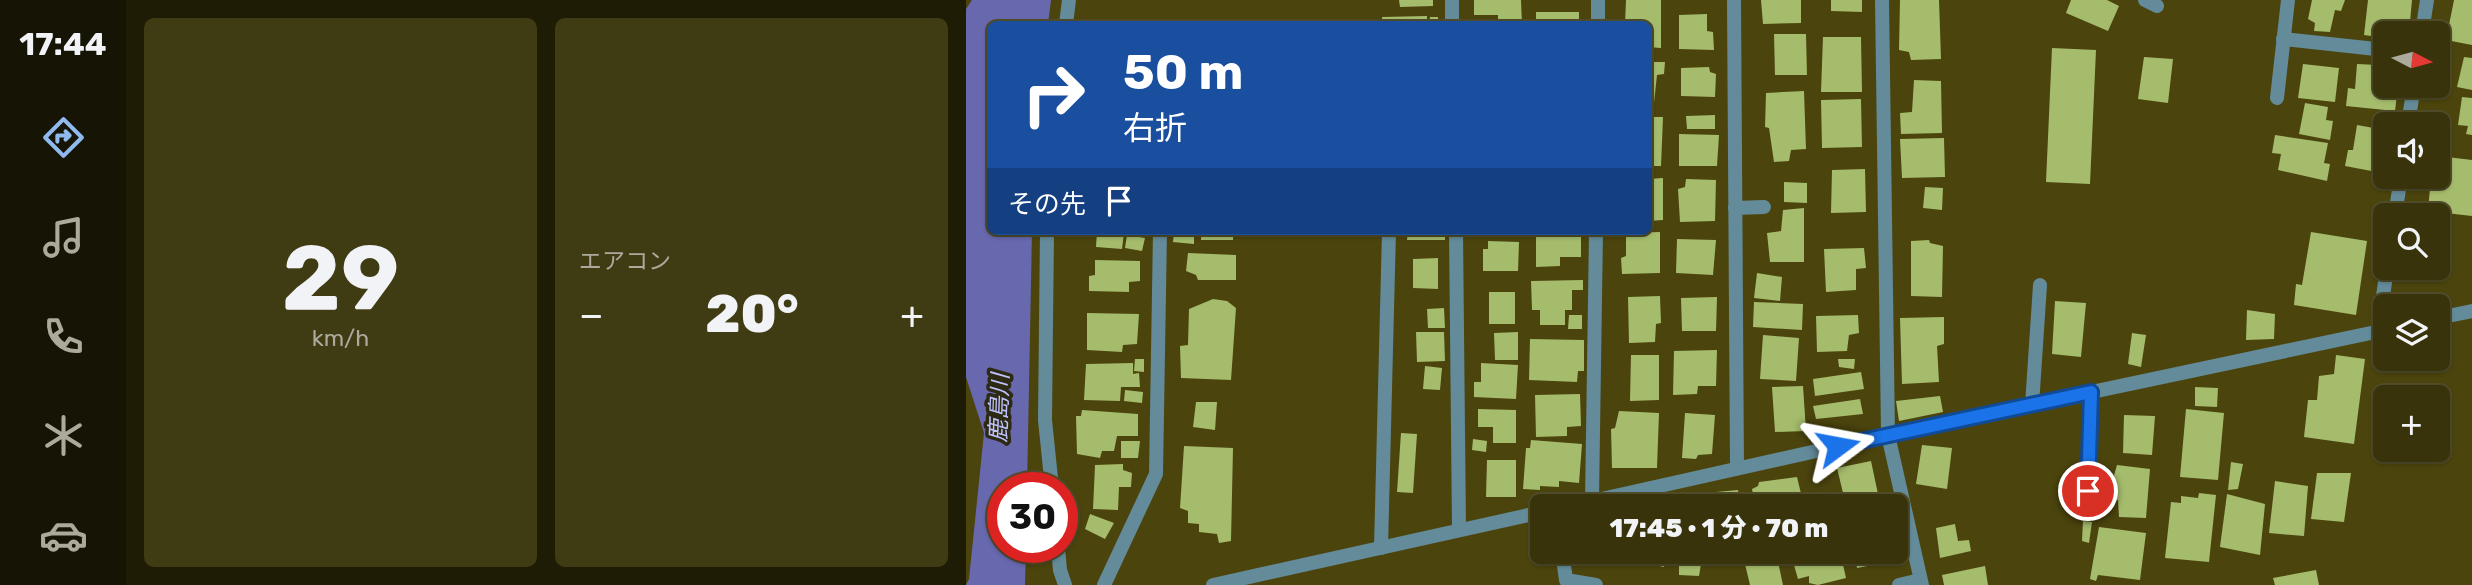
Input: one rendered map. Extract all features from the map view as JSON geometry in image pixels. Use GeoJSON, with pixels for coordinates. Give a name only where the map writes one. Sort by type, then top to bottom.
{"type":"FeatureCollection","features":[{"type":"Feature","properties":{"kind":"street"},"geometry":{"type":"LineString","coordinates":[[1066,21],[1069,0]]}},
{"type":"Feature","properties":{"kind":"street"},"geometry":{"type":"LineString","coordinates":[[1452,0],[1452,21]]}},
{"type":"Feature","properties":{"kind":"street"},"geometry":{"type":"LineString","coordinates":[[1598,0],[1598,21]]}},
{"type":"Feature","properties":{"kind":"street"},"geometry":{"type":"LineString","coordinates":[[1734,0],[1737,468]]}},
{"type":"Feature","properties":{"kind":"street"},"geometry":{"type":"LineString","coordinates":[[1882,0],[1888,435],[1921,583],[1899,585]]}},
{"type":"Feature","properties":{"kind":"street"},"geometry":{"type":"LineString","coordinates":[[2277,98],[2287,0]]}},
{"type":"Feature","properties":{"kind":"street"},"geometry":{"type":"LineString","coordinates":[[2424,21],[2427,0]]}},
{"type":"Feature","properties":{"kind":"street"},"geometry":{"type":"LineString","coordinates":[[2283,39],[2373,49]]}},
{"type":"Feature","properties":{"kind":"street"},"geometry":{"type":"LineString","coordinates":[[1735,208],[1764,207]]}},
{"type":"Feature","properties":{"kind":"street"},"geometry":{"type":"LineString","coordinates":[[1046,235],[1045,420],[1050,472]]}},
{"type":"Feature","properties":{"kind":"street"},"geometry":{"type":"LineString","coordinates":[[1104,585],[1156,474],[1160,235]]}},
{"type":"Feature","properties":{"kind":"street"},"geometry":{"type":"LineString","coordinates":[[1381,548],[1389,235]]}},
{"type":"Feature","properties":{"kind":"street"},"geometry":{"type":"LineString","coordinates":[[1456,235],[1459,530]]}},
{"type":"Feature","properties":{"kind":"street"},"geometry":{"type":"LineString","coordinates":[[1592,494],[1595,235]]}},
{"type":"Feature","properties":{"kind":"street"},"geometry":{"type":"LineString","coordinates":[[2032,405],[2040,285]]}},
{"type":"Feature","properties":{"kind":"street"},"geometry":{"type":"LineString","coordinates":[[2450,316],[2472,311]]}},
{"type":"Feature","properties":{"kind":"street"},"geometry":{"type":"LineString","coordinates":[[1623,494],[2373,333]]}},
{"type":"Feature","properties":{"kind":"street"},"geometry":{"type":"LineString","coordinates":[[2087,510],[2091,392]]}},
{"type":"Feature","properties":{"kind":"street"},"geometry":{"type":"LineString","coordinates":[[1213,585],[1269,579],[1381,548],[1530,515]]}},
{"type":"Feature","properties":{"kind":"street"},"geometry":{"type":"LineString","coordinates":[[1059,563],[1066,585]]}},
{"type":"Feature","properties":{"kind":"street"},"geometry":{"type":"LineString","coordinates":[[1564,564],[1566,580],[1596,585]]}},
{"type":"Feature","properties":{"kind":"water","name":"鹿島川"},"geometry":{"type":"Polygon","coordinates":[[[972,0],[1051,0],[1048,21],[987,21],[987,235],[1032,235],[1027,472],[987,472],[987,563],[1026,563],[1025,585],[966,585],[969,579],[984,433],[966,377],[966,9],[972,0]]]}},
{"type":"Feature","properties":{"kind":"building"},"geometry":{"type":"Polygon","coordinates":[[[1399,0],[1433,0],[1433,6],[1400,7],[1399,0]]]}},
{"type":"Feature","properties":{"kind":"building"},"geometry":{"type":"Polygon","coordinates":[[[1474,0],[1521,0],[1522,21],[1498,21],[1498,15],[1474,15],[1474,0]]]}},
{"type":"Feature","properties":{"kind":"building"},"geometry":{"type":"Polygon","coordinates":[[[1626,0],[1661,0],[1661,48],[1652,47],[1652,21],[1625,21],[1626,0]]]}},
{"type":"Feature","properties":{"kind":"building"},"geometry":{"type":"Polygon","coordinates":[[[1761,0],[1801,0],[1801,23],[1763,24],[1761,0]]]}},
{"type":"Feature","properties":{"kind":"building"},"geometry":{"type":"Polygon","coordinates":[[[1831,0],[1862,0],[1862,12],[1831,11],[1831,0]]]}},
{"type":"Feature","properties":{"kind":"building"},"geometry":{"type":"Polygon","coordinates":[[[1900,0],[1939,0],[1941,59],[1911,60],[1909,52],[1899,50],[1900,0]]]}},
{"type":"Feature","properties":{"kind":"building"},"geometry":{"type":"Polygon","coordinates":[[[2071,0],[2107,0],[2119,6],[2108,31],[2066,13],[2071,0]]]}},
{"type":"Feature","properties":{"kind":"building"},"geometry":{"type":"Polygon","coordinates":[[[2312,0],[2345,0],[2341,11],[2335,10],[2330,32],[2314,31],[2315,23],[2308,19],[2312,0]]]}},
{"type":"Feature","properties":{"kind":"building"},"geometry":{"type":"Polygon","coordinates":[[[2368,0],[2412,0],[2410,21],[2373,21],[2373,36],[2364,35],[2368,0]]]}},
{"type":"Feature","properties":{"kind":"building"},"geometry":{"type":"Polygon","coordinates":[[[2454,0],[2472,0],[2472,45],[2450,41],[2450,21],[2454,0]]]}},
{"type":"Feature","properties":{"kind":"building"},"geometry":{"type":"Polygon","coordinates":[[[1536,12],[1579,12],[1579,21],[1536,21],[1536,12]]]}},
{"type":"Feature","properties":{"kind":"building"},"geometry":{"type":"Polygon","coordinates":[[[1707,14],[1707,31],[1713,32],[1714,50],[1679,49],[1679,15],[1707,14]]]}},
{"type":"Feature","properties":{"kind":"building"},"geometry":{"type":"Polygon","coordinates":[[[1427,16],[1427,21],[1383,21],[1382,17],[1427,16]]]}},
{"type":"Feature","properties":{"kind":"building"},"geometry":{"type":"Polygon","coordinates":[[[1430,17],[1438,17],[1438,21],[1429,21],[1430,17]]]}},
{"type":"Feature","properties":{"kind":"building"},"geometry":{"type":"Polygon","coordinates":[[[1774,34],[1806,34],[1807,75],[1775,75],[1774,34]]]}},
{"type":"Feature","properties":{"kind":"building"},"geometry":{"type":"Polygon","coordinates":[[[1823,37],[1861,37],[1862,92],[1821,92],[1823,37]]]}},
{"type":"Feature","properties":{"kind":"building"},"geometry":{"type":"Polygon","coordinates":[[[2052,48],[2096,50],[2090,184],[2046,182],[2052,48]]]}},
{"type":"Feature","properties":{"kind":"building"},"geometry":{"type":"Polygon","coordinates":[[[2144,57],[2173,59],[2168,103],[2138,99],[2144,57]]]}},
{"type":"Feature","properties":{"kind":"building"},"geometry":{"type":"Polygon","coordinates":[[[2464,57],[2472,58],[2472,90],[2457,87],[2464,57]]]}},
{"type":"Feature","properties":{"kind":"building"},"geometry":{"type":"Polygon","coordinates":[[[1652,62],[1665,62],[1664,74],[1657,75],[1654,103],[1652,62]]]}},
{"type":"Feature","properties":{"kind":"building"},"geometry":{"type":"Polygon","coordinates":[[[2303,64],[2339,68],[2335,102],[2298,98],[2303,64]]]}},
{"type":"Feature","properties":{"kind":"building"},"geometry":{"type":"Polygon","coordinates":[[[2357,64],[2373,65],[2373,98],[2397,98],[2395,111],[2346,106],[2348,88],[2355,89],[2357,64]]]}},
{"type":"Feature","properties":{"kind":"building"},"geometry":{"type":"Polygon","coordinates":[[[1709,67],[1710,72],[1716,74],[1715,97],[1681,96],[1681,68],[1709,67]]]}},
{"type":"Feature","properties":{"kind":"building"},"geometry":{"type":"Polygon","coordinates":[[[1914,80],[1941,81],[1942,133],[1901,134],[1900,113],[1912,112],[1914,80]]]}},
{"type":"Feature","properties":{"kind":"building"},"geometry":{"type":"Polygon","coordinates":[[[1804,91],[1806,149],[1791,150],[1789,161],[1774,162],[1769,128],[1765,127],[1766,93],[1804,91]]]}},
{"type":"Feature","properties":{"kind":"building"},"geometry":{"type":"Polygon","coordinates":[[[2462,97],[2472,98],[2472,135],[2466,134],[2468,126],[2458,125],[2462,97]]]}},
{"type":"Feature","properties":{"kind":"building"},"geometry":{"type":"Polygon","coordinates":[[[1861,99],[1862,147],[1822,148],[1821,100],[1861,99]]]}},
{"type":"Feature","properties":{"kind":"building"},"geometry":{"type":"Polygon","coordinates":[[[2305,103],[2328,107],[2326,120],[2333,121],[2330,140],[2299,134],[2305,103]]]}},
{"type":"Feature","properties":{"kind":"building"},"geometry":{"type":"Polygon","coordinates":[[[1715,115],[1715,129],[1687,129],[1686,116],[1715,115]]]}},
{"type":"Feature","properties":{"kind":"building"},"geometry":{"type":"Polygon","coordinates":[[[1652,117],[1663,117],[1661,166],[1652,166],[1652,117]]]}},
{"type":"Feature","properties":{"kind":"building"},"geometry":{"type":"Polygon","coordinates":[[[2357,125],[2373,128],[2373,171],[2345,166],[2348,150],[2353,150],[2357,125]]]}},
{"type":"Feature","properties":{"kind":"building"},"geometry":{"type":"Polygon","coordinates":[[[1679,134],[1719,135],[1717,166],[1679,166],[1679,134]]]}},
{"type":"Feature","properties":{"kind":"building"},"geometry":{"type":"Polygon","coordinates":[[[2275,135],[2328,143],[2324,163],[2330,164],[2327,181],[2278,170],[2281,154],[2272,153],[2275,135]]]}},
{"type":"Feature","properties":{"kind":"building"},"geometry":{"type":"Polygon","coordinates":[[[1944,138],[1945,177],[1902,178],[1900,139],[1944,138]]]}},
{"type":"Feature","properties":{"kind":"building"},"geometry":{"type":"Polygon","coordinates":[[[2450,157],[2472,160],[2472,216],[2450,214],[2450,203],[2429,203],[2430,189],[2450,189],[2450,157]]]}},
{"type":"Feature","properties":{"kind":"building"},"geometry":{"type":"Polygon","coordinates":[[[1865,169],[1866,212],[1831,213],[1832,170],[1865,169]]]}},
{"type":"Feature","properties":{"kind":"building"},"geometry":{"type":"Polygon","coordinates":[[[1663,178],[1663,220],[1652,221],[1652,179],[1663,178]]]}},
{"type":"Feature","properties":{"kind":"building"},"geometry":{"type":"Polygon","coordinates":[[[1686,179],[1716,180],[1715,221],[1680,222],[1678,189],[1685,187],[1686,179]]]}},
{"type":"Feature","properties":{"kind":"building"},"geometry":{"type":"Polygon","coordinates":[[[1784,182],[1807,183],[1807,203],[1784,202],[1784,182]]]}},
{"type":"Feature","properties":{"kind":"building"},"geometry":{"type":"Polygon","coordinates":[[[1925,187],[1943,188],[1942,210],[1923,208],[1925,187]]]}},
{"type":"Feature","properties":{"kind":"building"},"geometry":{"type":"Polygon","coordinates":[[[1804,208],[1804,262],[1770,262],[1767,233],[1781,231],[1783,210],[1804,208]]]}},
{"type":"Feature","properties":{"kind":"building"},"geometry":{"type":"Polygon","coordinates":[[[1652,232],[1660,232],[1660,273],[1622,274],[1621,258],[1626,256],[1626,235],[1652,235],[1652,232]]]}},
{"type":"Feature","properties":{"kind":"building"},"geometry":{"type":"Polygon","coordinates":[[[2311,232],[2367,241],[2356,315],[2294,305],[2296,284],[2302,285],[2311,232]]]}},
{"type":"Feature","properties":{"kind":"building"},"geometry":{"type":"Polygon","coordinates":[[[1097,235],[1124,235],[1122,249],[1096,247],[1097,235]]]}},
{"type":"Feature","properties":{"kind":"building"},"geometry":{"type":"Polygon","coordinates":[[[1127,235],[1145,238],[1142,251],[1125,248],[1127,235]]]}},
{"type":"Feature","properties":{"kind":"building"},"geometry":{"type":"Polygon","coordinates":[[[1174,235],[1194,235],[1194,244],[1173,242],[1174,235]]]}},
{"type":"Feature","properties":{"kind":"building"},"geometry":{"type":"Polygon","coordinates":[[[1201,235],[1233,235],[1233,240],[1201,240],[1201,235]]]}},
{"type":"Feature","properties":{"kind":"building"},"geometry":{"type":"Polygon","coordinates":[[[1408,235],[1445,235],[1445,240],[1407,240],[1408,235]]]}},
{"type":"Feature","properties":{"kind":"building"},"geometry":{"type":"Polygon","coordinates":[[[1536,235],[1581,235],[1581,257],[1560,257],[1560,266],[1536,267],[1536,235]]]}},
{"type":"Feature","properties":{"kind":"building"},"geometry":{"type":"Polygon","coordinates":[[[1677,239],[1716,240],[1713,275],[1676,273],[1677,239]]]}},
{"type":"Feature","properties":{"kind":"building"},"geometry":{"type":"Polygon","coordinates":[[[1929,240],[1930,243],[1943,246],[1942,297],[1911,296],[1911,241],[1929,240]]]}},
{"type":"Feature","properties":{"kind":"building"},"geometry":{"type":"Polygon","coordinates":[[[1488,241],[1519,242],[1518,271],[1483,271],[1483,249],[1488,249],[1488,241]]]}},
{"type":"Feature","properties":{"kind":"building"},"geometry":{"type":"Polygon","coordinates":[[[1864,248],[1866,268],[1856,269],[1856,290],[1826,292],[1824,249],[1864,248]]]}},
{"type":"Feature","properties":{"kind":"building"},"geometry":{"type":"Polygon","coordinates":[[[1188,253],[1236,255],[1236,280],[1198,280],[1196,275],[1186,271],[1188,253]]]}},
{"type":"Feature","properties":{"kind":"building"},"geometry":{"type":"Polygon","coordinates":[[[1438,258],[1438,289],[1413,288],[1413,259],[1438,258]]]}},
{"type":"Feature","properties":{"kind":"building"},"geometry":{"type":"Polygon","coordinates":[[[1095,260],[1140,261],[1140,281],[1129,282],[1129,292],[1089,291],[1089,276],[1095,275],[1095,260]]]}},
{"type":"Feature","properties":{"kind":"building"},"geometry":{"type":"Polygon","coordinates":[[[1757,273],[1782,277],[1780,301],[1754,298],[1757,273]]]}},
{"type":"Feature","properties":{"kind":"building"},"geometry":{"type":"Polygon","coordinates":[[[1583,280],[1583,290],[1572,290],[1572,310],[1565,310],[1565,325],[1540,325],[1540,310],[1532,310],[1531,281],[1583,280]]]}},
{"type":"Feature","properties":{"kind":"building"},"geometry":{"type":"Polygon","coordinates":[[[1489,292],[1515,292],[1515,324],[1489,324],[1489,292]]]}},
{"type":"Feature","properties":{"kind":"building"},"geometry":{"type":"Polygon","coordinates":[[[1660,296],[1661,323],[1656,324],[1655,342],[1629,343],[1628,297],[1660,296]]]}},
{"type":"Feature","properties":{"kind":"building"},"geometry":{"type":"Polygon","coordinates":[[[1717,297],[1716,331],[1682,331],[1681,298],[1717,297]]]}},
{"type":"Feature","properties":{"kind":"building"},"geometry":{"type":"Polygon","coordinates":[[[1213,299],[1227,301],[1236,308],[1231,380],[1181,378],[1180,346],[1188,345],[1189,309],[1213,299]]]}},
{"type":"Feature","properties":{"kind":"building"},"geometry":{"type":"Polygon","coordinates":[[[2055,301],[2086,303],[2081,357],[2052,354],[2055,301]]]}},
{"type":"Feature","properties":{"kind":"building"},"geometry":{"type":"Polygon","coordinates":[[[1754,302],[1803,304],[1802,330],[1753,327],[1754,302]]]}},
{"type":"Feature","properties":{"kind":"building"},"geometry":{"type":"Polygon","coordinates":[[[1444,308],[1445,328],[1428,328],[1427,309],[1444,308]]]}},
{"type":"Feature","properties":{"kind":"building"},"geometry":{"type":"Polygon","coordinates":[[[2247,310],[2275,314],[2274,339],[2246,340],[2247,310]]]}},
{"type":"Feature","properties":{"kind":"building"},"geometry":{"type":"Polygon","coordinates":[[[1087,313],[1139,314],[1137,344],[1123,345],[1122,352],[1087,350],[1087,313]]]}},
{"type":"Feature","properties":{"kind":"building"},"geometry":{"type":"Polygon","coordinates":[[[1569,315],[1582,315],[1582,329],[1568,329],[1569,315]]]}},
{"type":"Feature","properties":{"kind":"building"},"geometry":{"type":"Polygon","coordinates":[[[1858,315],[1859,333],[1849,335],[1847,351],[1817,352],[1816,316],[1858,315]]]}},
{"type":"Feature","properties":{"kind":"building"},"geometry":{"type":"Polygon","coordinates":[[[1944,317],[1944,344],[1937,346],[1939,382],[1902,384],[1900,318],[1944,317]]]}},
{"type":"Feature","properties":{"kind":"building"},"geometry":{"type":"Polygon","coordinates":[[[1416,332],[1444,332],[1445,361],[1417,362],[1416,332]]]}},
{"type":"Feature","properties":{"kind":"building"},"geometry":{"type":"Polygon","coordinates":[[[1518,332],[1518,360],[1495,360],[1494,333],[1518,332]]]}},
{"type":"Feature","properties":{"kind":"building"},"geometry":{"type":"Polygon","coordinates":[[[2132,333],[2146,335],[2141,367],[2128,364],[2132,333]]]}},
{"type":"Feature","properties":{"kind":"building"},"geometry":{"type":"Polygon","coordinates":[[[1763,335],[1799,338],[1796,381],[1760,379],[1763,335]]]}},
{"type":"Feature","properties":{"kind":"building"},"geometry":{"type":"Polygon","coordinates":[[[1530,339],[1584,340],[1584,371],[1578,371],[1577,382],[1529,380],[1530,339]]]}},
{"type":"Feature","properties":{"kind":"building"},"geometry":{"type":"Polygon","coordinates":[[[1717,350],[1716,386],[1698,386],[1697,394],[1673,395],[1674,351],[1717,350]]]}},
{"type":"Feature","properties":{"kind":"building"},"geometry":{"type":"Polygon","coordinates":[[[1631,355],[1659,355],[1659,400],[1630,401],[1631,355]]]}},
{"type":"Feature","properties":{"kind":"building"},"geometry":{"type":"Polygon","coordinates":[[[2336,355],[2365,359],[2354,444],[2304,437],[2308,400],[2317,400],[2319,376],[2334,374],[2336,355]]]}},
{"type":"Feature","properties":{"kind":"building"},"geometry":{"type":"Polygon","coordinates":[[[1135,359],[1144,359],[1144,372],[1134,371],[1135,359]]]}},
{"type":"Feature","properties":{"kind":"building"},"geometry":{"type":"Polygon","coordinates":[[[1838,359],[1855,359],[1854,369],[1839,367],[1838,359]]]}},
{"type":"Feature","properties":{"kind":"building"},"geometry":{"type":"Polygon","coordinates":[[[1133,363],[1133,374],[1139,373],[1140,387],[1121,387],[1120,401],[1084,400],[1086,364],[1133,363]]]}},
{"type":"Feature","properties":{"kind":"building"},"geometry":{"type":"Polygon","coordinates":[[[1481,363],[1518,365],[1516,399],[1474,397],[1474,382],[1481,382],[1481,363]]]}},
{"type":"Feature","properties":{"kind":"building"},"geometry":{"type":"Polygon","coordinates":[[[1425,366],[1442,368],[1440,390],[1423,389],[1425,366]]]}},
{"type":"Feature","properties":{"kind":"building"},"geometry":{"type":"Polygon","coordinates":[[[1861,372],[1864,389],[1815,396],[1813,379],[1861,372]]]}},
{"type":"Feature","properties":{"kind":"building"},"geometry":{"type":"Polygon","coordinates":[[[1803,386],[1806,431],[1775,432],[1772,387],[1803,386]]]}},
{"type":"Feature","properties":{"kind":"building"},"geometry":{"type":"Polygon","coordinates":[[[2195,387],[2218,388],[2217,407],[2195,406],[2195,387]]]}},
{"type":"Feature","properties":{"kind":"building"},"geometry":{"type":"Polygon","coordinates":[[[1125,390],[1143,392],[1142,403],[1124,401],[1125,390]]]}},
{"type":"Feature","properties":{"kind":"building"},"geometry":{"type":"Polygon","coordinates":[[[1580,394],[1581,426],[1567,427],[1567,436],[1536,437],[1535,395],[1580,394]]]}},
{"type":"Feature","properties":{"kind":"building"},"geometry":{"type":"Polygon","coordinates":[[[1940,396],[1943,412],[1899,421],[1896,401],[1940,396]]]}},
{"type":"Feature","properties":{"kind":"building"},"geometry":{"type":"Polygon","coordinates":[[[1860,399],[1863,414],[1816,419],[1813,406],[1860,399]]]}},
{"type":"Feature","properties":{"kind":"building"},"geometry":{"type":"Polygon","coordinates":[[[1196,402],[1217,402],[1215,430],[1193,427],[1196,402]]]}},
{"type":"Feature","properties":{"kind":"building"},"geometry":{"type":"Polygon","coordinates":[[[1478,409],[1516,410],[1516,443],[1493,443],[1493,427],[1478,427],[1478,409]]]}},
{"type":"Feature","properties":{"kind":"building"},"geometry":{"type":"Polygon","coordinates":[[[2186,409],[2224,413],[2218,480],[2180,477],[2186,409]]]}},
{"type":"Feature","properties":{"kind":"building"},"geometry":{"type":"Polygon","coordinates":[[[1082,410],[1138,414],[1138,436],[1117,436],[1114,451],[1102,451],[1100,458],[1077,454],[1076,416],[1081,416],[1082,410]]]}},
{"type":"Feature","properties":{"kind":"building"},"geometry":{"type":"Polygon","coordinates":[[[1619,411],[1659,413],[1657,468],[1612,468],[1611,429],[1615,428],[1619,411]]]}},
{"type":"Feature","properties":{"kind":"building"},"geometry":{"type":"Polygon","coordinates":[[[1685,413],[1715,415],[1712,454],[1698,455],[1696,459],[1682,458],[1685,413]]]}},
{"type":"Feature","properties":{"kind":"building"},"geometry":{"type":"Polygon","coordinates":[[[2124,415],[2155,416],[2152,455],[2123,453],[2124,415]]]}},
{"type":"Feature","properties":{"kind":"building"},"geometry":{"type":"Polygon","coordinates":[[[1401,433],[1417,434],[1413,493],[1397,492],[1401,433]]]}},
{"type":"Feature","properties":{"kind":"building"},"geometry":{"type":"Polygon","coordinates":[[[1473,439],[1487,441],[1486,452],[1472,450],[1473,439]]]}},
{"type":"Feature","properties":{"kind":"building"},"geometry":{"type":"Polygon","coordinates":[[[1531,440],[1582,444],[1579,483],[1559,481],[1559,487],[1523,489],[1526,448],[1530,448],[1531,440]]]}},
{"type":"Feature","properties":{"kind":"building"},"geometry":{"type":"Polygon","coordinates":[[[1121,441],[1140,441],[1138,458],[1121,458],[1121,441]]]}},
{"type":"Feature","properties":{"kind":"building"},"geometry":{"type":"Polygon","coordinates":[[[1922,445],[1952,448],[1947,489],[1916,484],[1922,445]]]}},
{"type":"Feature","properties":{"kind":"building"},"geometry":{"type":"Polygon","coordinates":[[[1184,446],[1233,448],[1231,541],[1219,543],[1217,534],[1199,532],[1199,524],[1188,523],[1188,511],[1180,508],[1184,446]]]}},
{"type":"Feature","properties":{"kind":"building"},"geometry":{"type":"Polygon","coordinates":[[[1487,460],[1516,460],[1516,497],[1486,497],[1487,460]]]}},
{"type":"Feature","properties":{"kind":"building"},"geometry":{"type":"Polygon","coordinates":[[[1871,461],[1878,494],[1843,494],[1837,468],[1871,461]]]}},
{"type":"Feature","properties":{"kind":"building"},"geometry":{"type":"Polygon","coordinates":[[[2231,462],[2243,464],[2238,489],[2228,490],[2231,462]]]}},
{"type":"Feature","properties":{"kind":"building"},"geometry":{"type":"Polygon","coordinates":[[[1123,464],[1123,470],[1132,473],[1131,487],[1119,487],[1118,510],[1093,509],[1095,465],[1123,464]]]}},
{"type":"Feature","properties":{"kind":"building"},"geometry":{"type":"Polygon","coordinates":[[[2117,465],[2150,469],[2146,518],[2119,517],[2118,500],[2107,498],[2109,479],[2113,479],[2117,465]]]}},
{"type":"Feature","properties":{"kind":"building"},"geometry":{"type":"Polygon","coordinates":[[[2317,473],[2351,473],[2344,522],[2311,519],[2317,473]]]}},
{"type":"Feature","properties":{"kind":"building"},"geometry":{"type":"Polygon","coordinates":[[[1797,477],[1801,494],[1753,494],[1752,489],[1758,486],[1759,482],[1797,477]]]}},
{"type":"Feature","properties":{"kind":"building"},"geometry":{"type":"Polygon","coordinates":[[[2275,481],[2308,486],[2304,536],[2269,533],[2275,481]]]}},
{"type":"Feature","properties":{"kind":"building"},"geometry":{"type":"Polygon","coordinates":[[[1738,490],[1738,494],[1716,494],[1738,490]]]}},
{"type":"Feature","properties":{"kind":"building"},"geometry":{"type":"Polygon","coordinates":[[[2199,493],[2216,495],[2209,562],[2165,558],[2171,502],[2181,503],[2181,496],[2198,498],[2199,493]]]}},
{"type":"Feature","properties":{"kind":"building"},"geometry":{"type":"Polygon","coordinates":[[[2227,494],[2265,504],[2260,555],[2220,547],[2227,494]]]}},
{"type":"Feature","properties":{"kind":"building"},"geometry":{"type":"Polygon","coordinates":[[[1090,514],[1114,523],[1105,539],[1085,529],[1090,514]]]}},
{"type":"Feature","properties":{"kind":"building"},"geometry":{"type":"Polygon","coordinates":[[[2083,521],[2092,522],[2089,543],[2082,541],[2083,521]]]}},
{"type":"Feature","properties":{"kind":"building"},"geometry":{"type":"Polygon","coordinates":[[[1955,524],[1958,541],[1969,540],[1971,551],[1940,558],[1936,528],[1955,524]]]}},
{"type":"Feature","properties":{"kind":"building"},"geometry":{"type":"Polygon","coordinates":[[[2099,527],[2146,533],[2140,580],[2098,575],[2096,581],[2090,579],[2099,527]]]}},
{"type":"Feature","properties":{"kind":"building"},"geometry":{"type":"Polygon","coordinates":[[[1679,564],[1701,564],[1699,576],[1679,575],[1679,564]]]}},
{"type":"Feature","properties":{"kind":"building"},"geometry":{"type":"Polygon","coordinates":[[[1745,564],[1778,564],[1783,585],[1750,585],[1745,564]]]}},
{"type":"Feature","properties":{"kind":"building"},"geometry":{"type":"Polygon","coordinates":[[[1794,564],[1843,564],[1846,578],[1818,585],[1809,583],[1809,576],[1798,579],[1794,564]]]}},
{"type":"Feature","properties":{"kind":"building"},"geometry":{"type":"Polygon","coordinates":[[[1856,564],[1878,564],[1857,568],[1856,564]]]}},
{"type":"Feature","properties":{"kind":"building"},"geometry":{"type":"Polygon","coordinates":[[[1985,566],[1988,585],[1944,585],[1942,575],[1985,566]]]}},
{"type":"Feature","properties":{"kind":"building"},"geometry":{"type":"Polygon","coordinates":[[[2316,570],[2319,585],[2275,585],[2273,578],[2316,570]]]}},
{"type":"Feature","properties":{"kind":"route"},"geometry":{"type":"LineString","coordinates":[[1838,446],[2091,392],[2088,491]]}}]}
